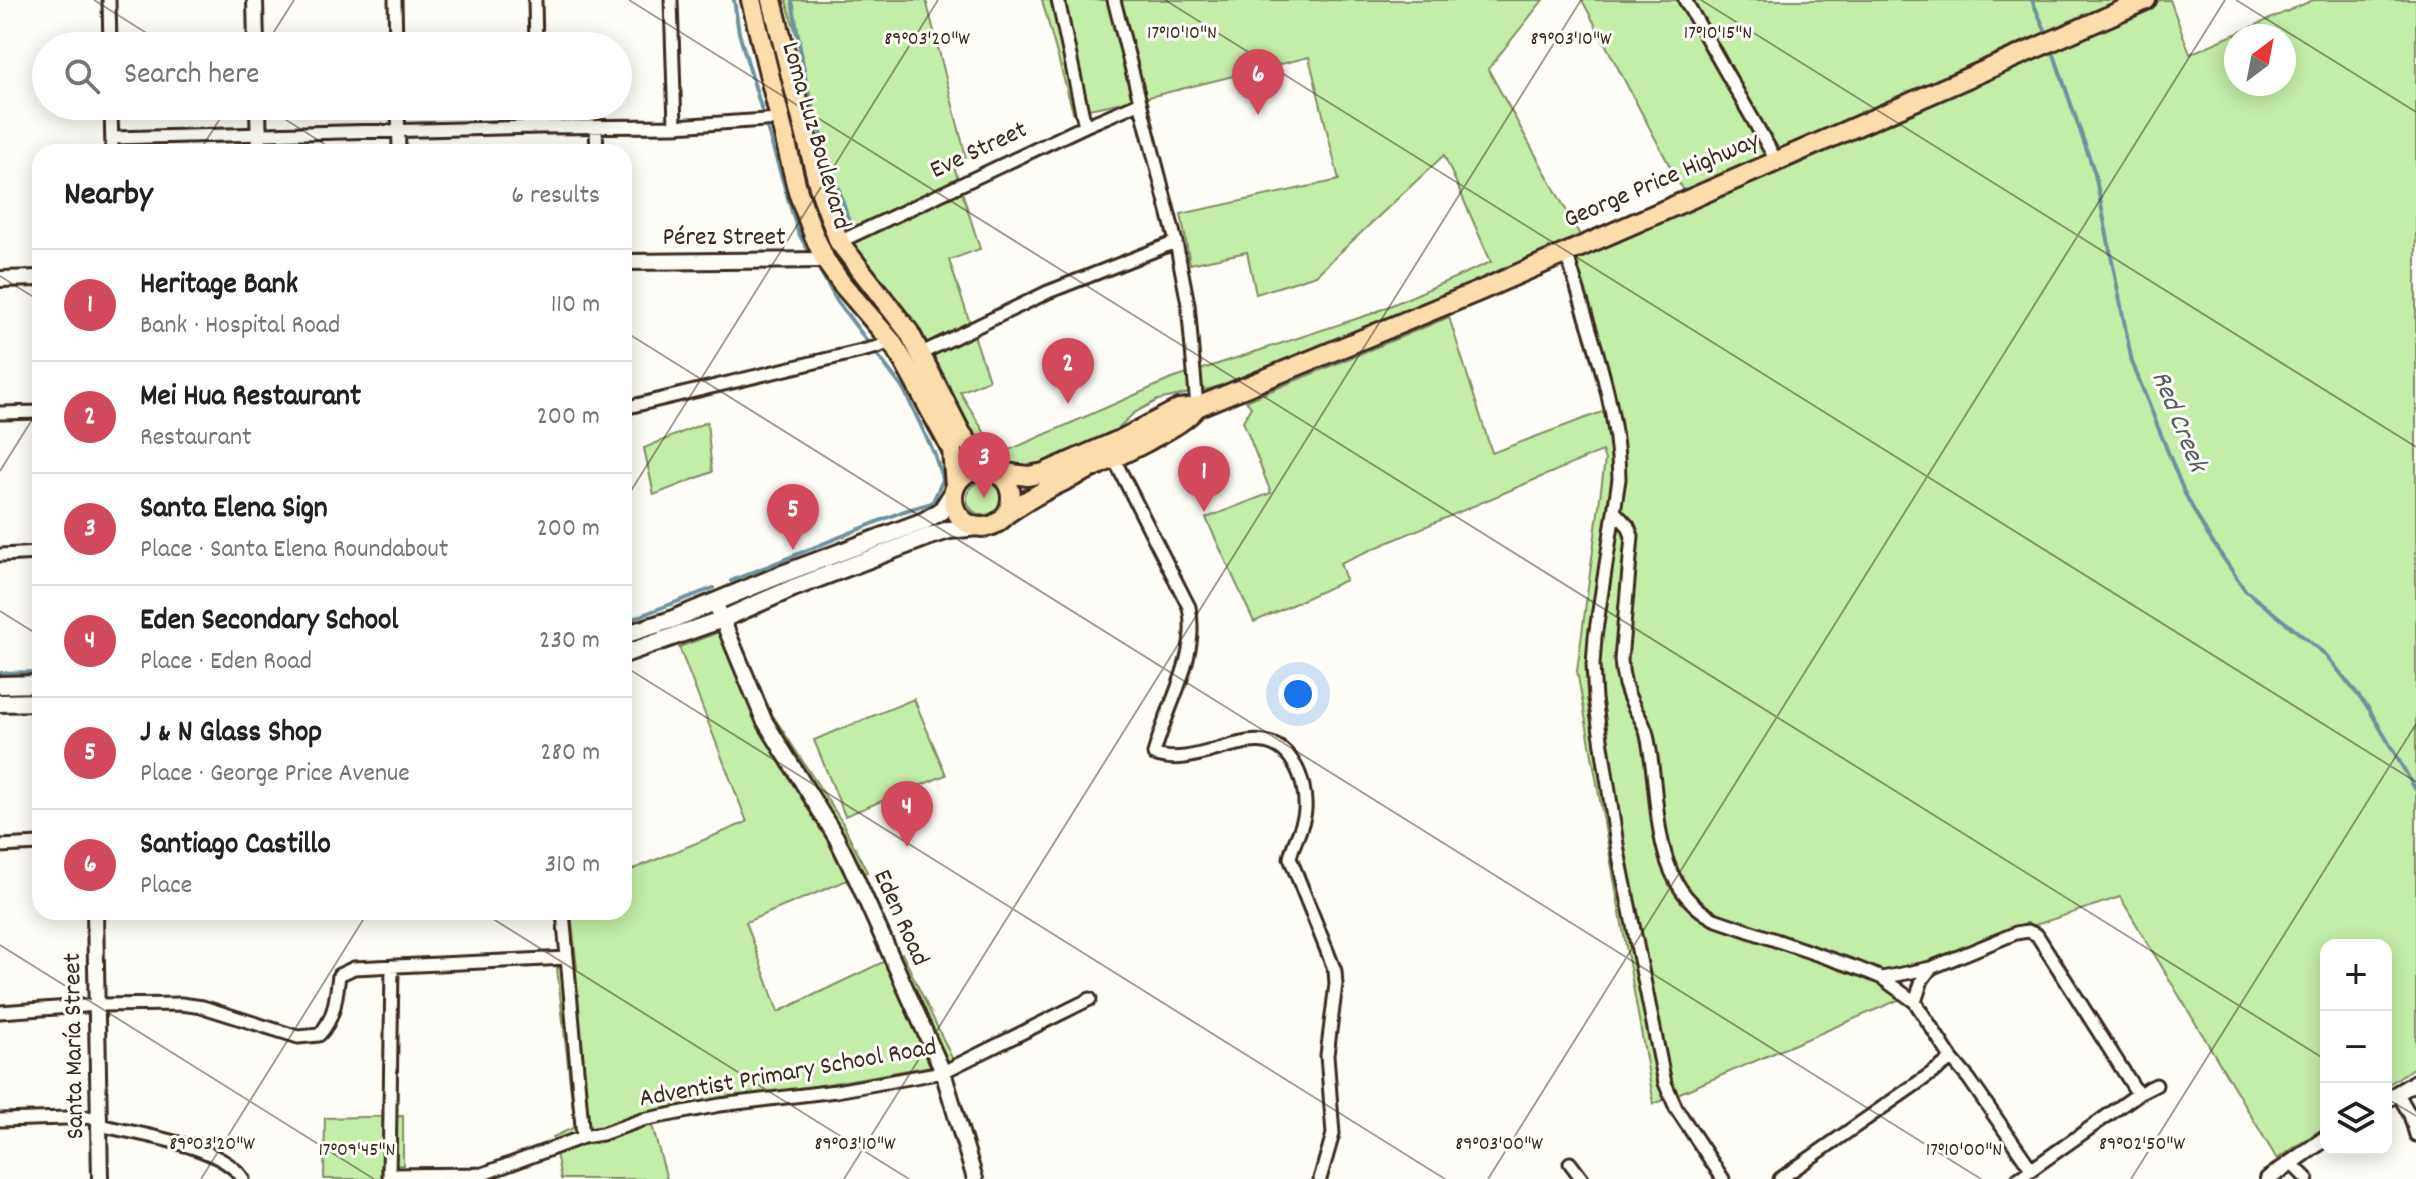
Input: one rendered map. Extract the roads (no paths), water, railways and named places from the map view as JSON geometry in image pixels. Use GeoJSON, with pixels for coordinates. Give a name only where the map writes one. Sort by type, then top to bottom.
{"type":"FeatureCollection","features":[{"type":"Feature","properties":{"kind":"highway","name":"Loma Luz Boulevard"},"geometry":{"type":"LineString","coordinates":[[751,0],[805,213],[825,260],[891,341],[952,450],[954,490]]}},
{"type":"Feature","properties":{"kind":"highway","name":"Loma Luz Boulevard"},"geometry":{"type":"LineString","coordinates":[[772,0],[819,187],[839,242],[909,332],[961,433],[991,470]]}},
{"type":"Feature","properties":{"kind":"highway","name":"George Price Highway"},"geometry":{"type":"LineString","coordinates":[[991,470],[1020,476],[1044,473],[1122,439],[1179,409],[1197,407],[1477,292],[2146,0]]}},
{"type":"Feature","properties":{"kind":"highway","name":"George Price Highway"},"geometry":{"type":"LineString","coordinates":[[1008,513],[1037,494],[1114,459],[1184,420],[1197,407]]}},
{"type":"Feature","properties":{"kind":"highway"},"geometry":{"type":"LineString","coordinates":[[991,470],[1003,477],[1011,494],[1008,513],[995,525],[977,527],[968,524],[956,512],[954,490],[964,474],[991,470]]}},
{"type":"Feature","properties":{"kind":"main road"},"geometry":{"type":"LineString","coordinates":[[632,632],[924,521],[941,511],[954,490]]}},
{"type":"Feature","properties":{"kind":"main road"},"geometry":{"type":"LineString","coordinates":[[632,651],[723,619],[915,541],[949,530],[977,527]]}},
{"type":"Feature","properties":{"kind":"main road"},"geometry":{"type":"LineString","coordinates":[[0,685],[32,684]]}},
{"type":"Feature","properties":{"kind":"main road"},"geometry":{"type":"LineString","coordinates":[[0,703],[32,702]]}},
{"type":"Feature","properties":{"kind":"street"},"geometry":{"type":"LineString","coordinates":[[109,0],[110,32]]}},
{"type":"Feature","properties":{"kind":"street"},"geometry":{"type":"LineString","coordinates":[[255,0],[256,32]]}},
{"type":"Feature","properties":{"kind":"street"},"geometry":{"type":"LineString","coordinates":[[395,0],[396,32]]}},
{"type":"Feature","properties":{"kind":"street"},"geometry":{"type":"LineString","coordinates":[[535,0],[536,32]]}},
{"type":"Feature","properties":{"kind":"street"},"geometry":{"type":"LineString","coordinates":[[671,0],[675,126]]}},
{"type":"Feature","properties":{"kind":"street"},"geometry":{"type":"LineString","coordinates":[[1058,0],[1085,126]]}},
{"type":"Feature","properties":{"kind":"street"},"geometry":{"type":"LineString","coordinates":[[1114,0],[1176,242],[1188,304],[1197,407]]}},
{"type":"Feature","properties":{"kind":"street"},"geometry":{"type":"LineString","coordinates":[[1685,0],[1776,160]]}},
{"type":"Feature","properties":{"kind":"street","name":"Eve Street"},"geometry":{"type":"LineString","coordinates":[[839,242],[1139,103]]}},
{"type":"Feature","properties":{"kind":"street"},"geometry":{"type":"LineString","coordinates":[[112,138],[675,126],[779,119]]}},
{"type":"Feature","properties":{"kind":"street"},"geometry":{"type":"LineString","coordinates":[[111,120],[112,144]]}},
{"type":"Feature","properties":{"kind":"street"},"geometry":{"type":"LineString","coordinates":[[258,120],[259,144]]}},
{"type":"Feature","properties":{"kind":"street"},"geometry":{"type":"LineString","coordinates":[[398,120],[399,144]]}},
{"type":"Feature","properties":{"kind":"street"},"geometry":{"type":"LineString","coordinates":[[538,120],[538,127]]}},
{"type":"Feature","properties":{"kind":"street"},"geometry":{"type":"LineString","coordinates":[[596,128],[597,144]]}},
{"type":"Feature","properties":{"kind":"street"},"geometry":{"type":"LineString","coordinates":[[922,353],[1048,292],[1176,242]]}},
{"type":"Feature","properties":{"kind":"street"},"geometry":{"type":"LineString","coordinates":[[1566,251],[1611,409],[1619,453],[1619,479],[1593,665],[1600,739],[1618,851],[1665,1083],[1676,1108],[1723,1179]]}},
{"type":"Feature","properties":{"kind":"street","name":"Pérez Street"},"geometry":{"type":"LineString","coordinates":[[632,262],[825,260]]}},
{"type":"Feature","properties":{"kind":"street"},"geometry":{"type":"LineString","coordinates":[[0,279],[32,278]]}},
{"type":"Feature","properties":{"kind":"street"},"geometry":{"type":"LineString","coordinates":[[632,406],[878,347],[891,341]]}},
{"type":"Feature","properties":{"kind":"street"},"geometry":{"type":"LineString","coordinates":[[0,413],[32,412]]}},
{"type":"Feature","properties":{"kind":"street"},"geometry":{"type":"LineString","coordinates":[[1114,459],[1189,607],[1192,620],[1189,651],[1154,754],[1181,760],[1231,746],[1265,741],[1284,749],[1303,784],[1305,814],[1290,858],[1332,957],[1336,984],[1327,1055],[1333,1134],[1320,1179]]}},
{"type":"Feature","properties":{"kind":"street"},"geometry":{"type":"LineString","coordinates":[[1614,511],[1628,526],[1632,536],[1622,676],[1648,736],[1663,851],[1677,883],[1700,911],[1714,919],[1882,978],[1915,1002],[2032,1170]]}},
{"type":"Feature","properties":{"kind":"street"},"geometry":{"type":"LineString","coordinates":[[0,555],[32,553]]}},
{"type":"Feature","properties":{"kind":"street","name":"Eden Road"},"geometry":{"type":"LineString","coordinates":[[715,602],[764,720],[820,810],[857,880],[943,1072],[975,1179]]}},
{"type":"Feature","properties":{"kind":"street"},"geometry":{"type":"LineString","coordinates":[[0,846],[32,844]]}},
{"type":"Feature","properties":{"kind":"street","name":"Santa María Street"},"geometry":{"type":"LineString","coordinates":[[95,920],[100,1179]]}},
{"type":"Feature","properties":{"kind":"street"},"geometry":{"type":"LineString","coordinates":[[564,920],[583,1137]]}},
{"type":"Feature","properties":{"kind":"street"},"geometry":{"type":"LineString","coordinates":[[1882,978],[1931,968],[2016,933],[2028,931],[2037,935],[2138,1094]]}},
{"type":"Feature","properties":{"kind":"street"},"geometry":{"type":"LineString","coordinates":[[0,1012],[98,1005],[181,1004],[203,1007],[298,1037],[319,1035],[328,1026],[334,1011],[339,975],[354,968],[567,958]]}},
{"type":"Feature","properties":{"kind":"street","name":"Adventist Primary School Road"},"geometry":{"type":"LineString","coordinates":[[392,966],[389,1177],[483,1174],[583,1137],[642,1120],[720,1105],[836,1091],[943,1072],[1090,999]]}},
{"type":"Feature","properties":{"kind":"street"},"geometry":{"type":"LineString","coordinates":[[1915,1002],[1922,980],[1931,968]]}},
{"type":"Feature","properties":{"kind":"street"},"geometry":{"type":"LineString","coordinates":[[1780,1179],[1952,1059]]}},
{"type":"Feature","properties":{"kind":"street"},"geometry":{"type":"LineString","coordinates":[[2416,1082],[2392,1096],[2410,1115],[2416,1135]]}},
{"type":"Feature","properties":{"kind":"street"},"geometry":{"type":"LineString","coordinates":[[2018,1179],[2138,1094],[2156,1085]]}},
{"type":"Feature","properties":{"kind":"street"},"geometry":{"type":"LineString","coordinates":[[0,1120],[100,1121],[213,1153],[236,1168],[243,1179]]}},
{"type":"Feature","properties":{"kind":"street"},"geometry":{"type":"LineString","coordinates":[[2268,1179],[2320,1142]]}},
{"type":"Feature","properties":{"kind":"street"},"geometry":{"type":"LineString","coordinates":[[2290,1162],[2307,1179]]}},
{"type":"Feature","properties":{"kind":"street"},"geometry":{"type":"LineString","coordinates":[[1570,1163],[1582,1179]]}},
{"type":"Feature","properties":{"kind":"waterway"},"geometry":{"type":"LineString","coordinates":[[734,0],[739,33],[798,232],[812,257]]}},
{"type":"Feature","properties":{"kind":"waterway"},"geometry":{"type":"LineString","coordinates":[[792,0],[807,88],[849,222]]}},
{"type":"Feature","properties":{"kind":"waterway","name":"Red Creek"},"geometry":{"type":"LineString","coordinates":[[2032,0],[2048,37]]}},
{"type":"Feature","properties":{"kind":"waterway","name":"Red Creek"},"geometry":{"type":"LineString","coordinates":[[2052,49],[2095,174],[2132,362],[2184,492],[2207,534],[2245,590],[2326,655],[2369,709],[2416,790]]}},
{"type":"Feature","properties":{"kind":"waterway"},"geometry":{"type":"LineString","coordinates":[[731,581],[904,511],[932,503],[943,480],[934,453],[904,390],[837,301],[817,265]]}},
{"type":"Feature","properties":{"kind":"waterway"},"geometry":{"type":"LineString","coordinates":[[632,619],[713,588]]}},
{"type":"Feature","properties":{"kind":"waterway"},"geometry":{"type":"LineString","coordinates":[[0,673],[32,672]]}},
{"type":"Feature","properties":{"kind":"place","name":"Santiago Castillo"},"geometry":{"type":"Point","coordinates":[1258,115]}},
{"type":"Feature","properties":{"kind":"place","name":"Mei Hua Restaurant"},"geometry":{"type":"Point","coordinates":[1068,404]}},
{"type":"Feature","properties":{"kind":"place","name":"Santa Elena Sign"},"geometry":{"type":"Point","coordinates":[984,498]}},
{"type":"Feature","properties":{"kind":"place","name":"Heritage Bank"},"geometry":{"type":"Point","coordinates":[1204,512]}},
{"type":"Feature","properties":{"kind":"place","name":"J & N Glass Shop"},"geometry":{"type":"Point","coordinates":[793,550]}},
{"type":"Feature","properties":{"kind":"place","name":"Eden Secondary School"},"geometry":{"type":"Point","coordinates":[907,847]}}]}
